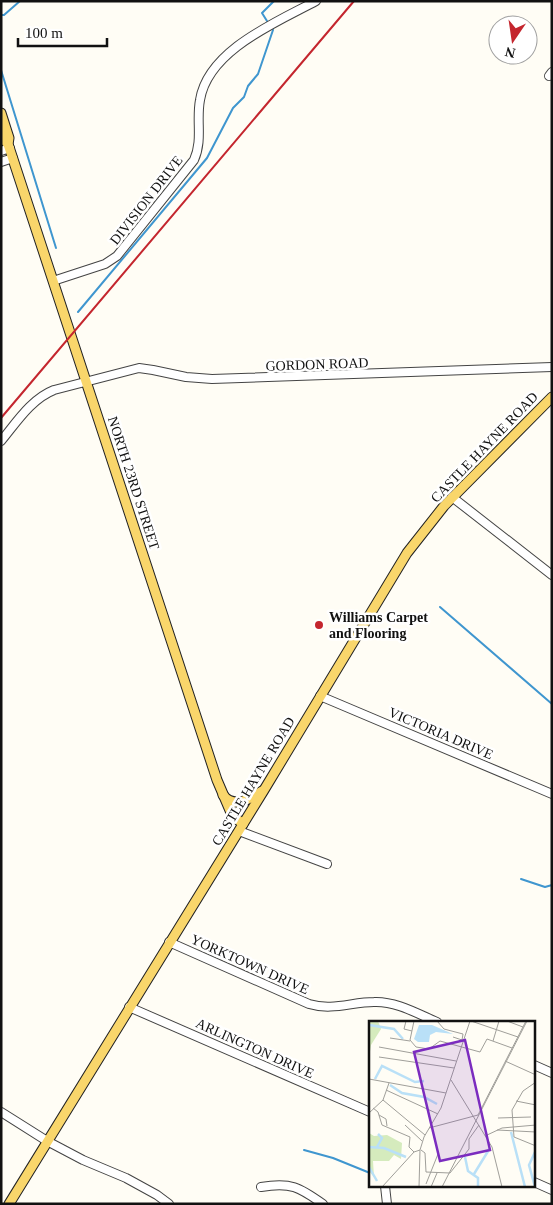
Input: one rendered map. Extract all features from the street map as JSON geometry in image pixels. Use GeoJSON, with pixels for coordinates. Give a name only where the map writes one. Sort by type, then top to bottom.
{"type":"FeatureCollection","features":[{"type":"Feature","properties":{"kind":"main road","name":"NORTH 23RD STREET"},"geometry":{"type":"LineString","coordinates":[[1,113],[9,138],[6,147]]}},
{"type":"Feature","properties":{"kind":"main road","name":"NORTH 23RD STREET"},"geometry":{"type":"LineString","coordinates":[[1,134],[13,158],[221,792],[232,815],[241,828]]}},
{"type":"Feature","properties":{"kind":"main road","name":"CASTLE HAYNE ROAD"},"geometry":{"type":"LineString","coordinates":[[9,1204],[129,1006],[241,828],[407,553],[452,497],[552,398]]}},
{"type":"Feature","properties":{"kind":"main road"},"geometry":{"type":"LineString","coordinates":[[221,792],[226,798],[237,802],[249,800],[264,790]]}},
{"type":"Feature","properties":{"kind":"street","name":"DIVISION DRIVE"},"geometry":{"type":"LineString","coordinates":[[53,281],[105,264],[120,254],[194,160],[200,142],[199,101],[204,85],[212,72],[224,57],[253,35],[316,1]]}},
{"type":"Feature","properties":{"kind":"street"},"geometry":{"type":"LineString","coordinates":[[1,162],[13,158]]}},
{"type":"Feature","properties":{"kind":"street","name":"GORDON ROAD"},"geometry":{"type":"LineString","coordinates":[[1,441],[31,405],[43,395],[54,390],[142,368],[186,377],[212,379],[552,367]]}},
{"type":"Feature","properties":{"kind":"street"},"geometry":{"type":"LineString","coordinates":[[452,497],[552,575]]}},
{"type":"Feature","properties":{"kind":"street","name":"VICTORIA DRIVE"},"geometry":{"type":"LineString","coordinates":[[320,696],[552,794]]}},
{"type":"Feature","properties":{"kind":"street"},"geometry":{"type":"LineString","coordinates":[[241,828],[327,864]]}},
{"type":"Feature","properties":{"kind":"street","name":"YORKTOWN DRIVE"},"geometry":{"type":"LineString","coordinates":[[170,942],[309,1004],[333,1007],[365,1002],[386,1002],[434,1021]]}},
{"type":"Feature","properties":{"kind":"street","name":"ARLINGTON DRIVE"},"geometry":{"type":"LineString","coordinates":[[129,1006],[369,1112]]}},
{"type":"Feature","properties":{"kind":"street"},"geometry":{"type":"LineString","coordinates":[[536,1066],[552,1073]]}},
{"type":"Feature","properties":{"kind":"street"},"geometry":{"type":"LineString","coordinates":[[1,1112],[47,1141],[83,1160],[126,1178],[169,1204]]}},
{"type":"Feature","properties":{"kind":"street"},"geometry":{"type":"LineString","coordinates":[[536,1183],[552,1190]]}},
{"type":"Feature","properties":{"kind":"street"},"geometry":{"type":"LineString","coordinates":[[261,1187],[280,1184],[291,1186],[305,1192],[323,1204]]}},
{"type":"Feature","properties":{"kind":"street"},"geometry":{"type":"LineString","coordinates":[[385,1188],[387,1204]]}},
{"type":"Feature","properties":{"kind":"waterway"},"geometry":{"type":"LineString","coordinates":[[1,15],[4,15],[20,1]]}},
{"type":"Feature","properties":{"kind":"waterway"},"geometry":{"type":"LineString","coordinates":[[267,21],[262,13],[274,1]]}},
{"type":"Feature","properties":{"kind":"waterway"},"geometry":{"type":"LineString","coordinates":[[78,312],[207,158],[233,108],[244,97],[248,86],[258,74],[273,30]]}},
{"type":"Feature","properties":{"kind":"waterway"},"geometry":{"type":"LineString","coordinates":[[1,70],[56,248]]}},
{"type":"Feature","properties":{"kind":"waterway"},"geometry":{"type":"LineString","coordinates":[[440,607],[552,704]]}},
{"type":"Feature","properties":{"kind":"waterway"},"geometry":{"type":"LineString","coordinates":[[521,879],[545,887],[552,885]]}},
{"type":"Feature","properties":{"kind":"waterway"},"geometry":{"type":"LineString","coordinates":[[304,1150],[333,1158],[369,1173]]}},
{"type":"Feature","properties":{"kind":"railway"},"geometry":{"type":"LineString","coordinates":[[1,418],[354,1]]}},
{"type":"Feature","properties":{"kind":"place","name":"Williams Carpet and Flooring"},"geometry":{"type":"Point","coordinates":[319,625]}}]}
